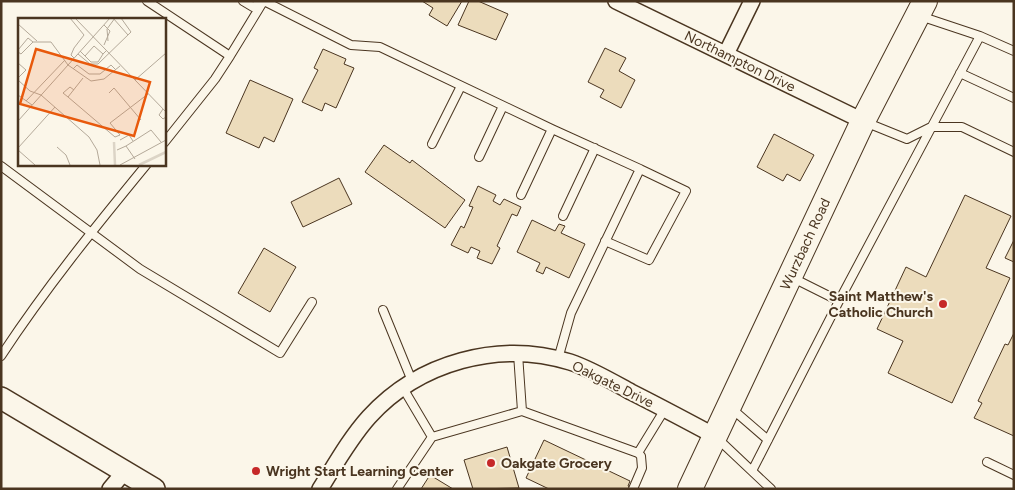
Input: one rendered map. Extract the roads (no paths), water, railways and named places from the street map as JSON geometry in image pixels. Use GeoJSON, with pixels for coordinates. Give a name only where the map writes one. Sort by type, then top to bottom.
{"type":"FeatureCollection","features":[{"type":"Feature","properties":{"kind":"main road","name":"Wurzbach Road"},"geometry":{"type":"LineString","coordinates":[[690,489],[864,121],[921,8]]}},
{"type":"Feature","properties":{"kind":"main road"},"geometry":{"type":"LineString","coordinates":[[1,398],[154,489]]}},
{"type":"Feature","properties":{"kind":"street","name":"Northampton Drive"},"geometry":{"type":"LineString","coordinates":[[616,1],[864,121]]}},
{"type":"Feature","properties":{"kind":"street"},"geometry":{"type":"LineString","coordinates":[[726,54],[752,1]]}},
{"type":"Feature","properties":{"kind":"street","name":"Oakgate Drive"},"geometry":{"type":"LineString","coordinates":[[320,489],[356,433],[369,417],[407,384],[452,363],[491,355],[531,354],[558,360],[593,372],[715,436]]}},
{"type":"Feature","properties":{"kind":"street"},"geometry":{"type":"LineString","coordinates":[[110,489],[125,471]]}},
{"type":"Feature","properties":{"kind":"lane"},"geometry":{"type":"LineString","coordinates":[[147,1],[230,56]]}},
{"type":"Feature","properties":{"kind":"lane"},"geometry":{"type":"LineString","coordinates":[[243,1],[253,7],[264,1]]}},
{"type":"Feature","properties":{"kind":"lane"},"geometry":{"type":"LineString","coordinates":[[165,142],[215,79],[264,1]]}},
{"type":"Feature","properties":{"kind":"lane"},"geometry":{"type":"LineString","coordinates":[[264,1],[352,45],[380,47],[686,191],[649,260],[605,241]]}},
{"type":"Feature","properties":{"kind":"lane"},"geometry":{"type":"LineString","coordinates":[[921,8],[1014,51]]}},
{"type":"Feature","properties":{"kind":"lane"},"geometry":{"type":"LineString","coordinates":[[752,471],[839,300],[980,36]]}},
{"type":"Feature","properties":{"kind":"lane"},"geometry":{"type":"LineString","coordinates":[[960,73],[1014,98]]}},
{"type":"Feature","properties":{"kind":"lane"},"geometry":{"type":"LineString","coordinates":[[432,144],[461,86]]}},
{"type":"Feature","properties":{"kind":"lane"},"geometry":{"type":"LineString","coordinates":[[479,157],[503,106]]}},
{"type":"Feature","properties":{"kind":"lane"},"geometry":{"type":"LineString","coordinates":[[864,121],[908,139],[931,127],[962,128],[1014,152]]}},
{"type":"Feature","properties":{"kind":"lane"},"geometry":{"type":"LineString","coordinates":[[521,195],[552,129]]}},
{"type":"Feature","properties":{"kind":"lane"},"geometry":{"type":"LineString","coordinates":[[563,216],[595,148]]}},
{"type":"Feature","properties":{"kind":"lane"},"geometry":{"type":"LineString","coordinates":[[1,356],[91,234],[146,165]]}},
{"type":"Feature","properties":{"kind":"lane"},"geometry":{"type":"LineString","coordinates":[[1,166],[140,269],[280,353],[312,302]]}},
{"type":"Feature","properties":{"kind":"lane"},"geometry":{"type":"LineString","coordinates":[[558,360],[571,313],[640,169]]}},
{"type":"Feature","properties":{"kind":"lane"},"geometry":{"type":"LineString","coordinates":[[790,276],[839,300]]}},
{"type":"Feature","properties":{"kind":"lane"},"geometry":{"type":"LineString","coordinates":[[383,310],[407,384],[432,437]]}},
{"type":"Feature","properties":{"kind":"lane"},"geometry":{"type":"LineString","coordinates":[[518,354],[522,411]]}},
{"type":"Feature","properties":{"kind":"lane"},"geometry":{"type":"LineString","coordinates":[[729,406],[768,440]]}},
{"type":"Feature","properties":{"kind":"lane"},"geometry":{"type":"LineString","coordinates":[[638,453],[665,409]]}},
{"type":"Feature","properties":{"kind":"lane"},"geometry":{"type":"LineString","coordinates":[[397,489],[432,437],[522,411],[638,453],[643,463],[633,489]]}},
{"type":"Feature","properties":{"kind":"lane"},"geometry":{"type":"LineString","coordinates":[[715,436],[771,489]]}},
{"type":"Feature","properties":{"kind":"lane"},"geometry":{"type":"LineString","coordinates":[[987,462],[1014,475]]}},
{"type":"Feature","properties":{"kind":"place","name":"Saint Matthew's Catholic Church"},"geometry":{"type":"Point","coordinates":[943,304]}},
{"type":"Feature","properties":{"kind":"place","name":"Oakgate Grocery"},"geometry":{"type":"Point","coordinates":[491,463]}},
{"type":"Feature","properties":{"kind":"place","name":"Wright Start Learning Center"},"geometry":{"type":"Point","coordinates":[256,471]}}]}
